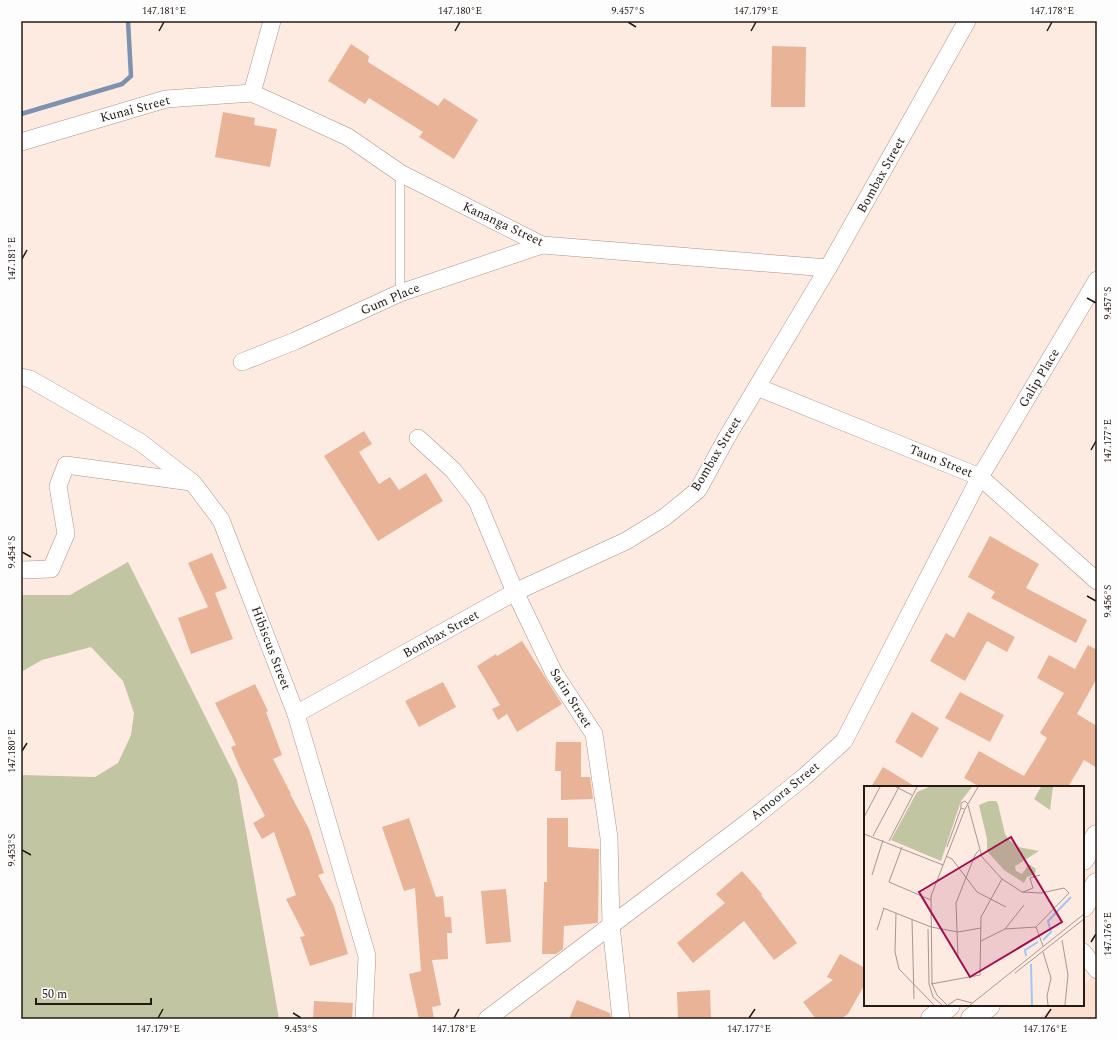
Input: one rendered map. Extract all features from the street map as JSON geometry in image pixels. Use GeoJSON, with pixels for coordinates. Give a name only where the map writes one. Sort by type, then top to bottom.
{"type":"FeatureCollection","features":[{"type":"Feature","properties":{"kind":"main road"},"geometry":{"type":"LineString","coordinates":[[1084,857],[1097,836]]}},
{"type":"Feature","properties":{"kind":"main road"},"geometry":{"type":"LineString","coordinates":[[1084,904],[1097,884]]}},
{"type":"Feature","properties":{"kind":"main road"},"geometry":{"type":"LineString","coordinates":[[932,1019],[949,1006]]}},
{"type":"Feature","properties":{"kind":"main road"},"geometry":{"type":"LineString","coordinates":[[972,1019],[988,1006]]}},
{"type":"Feature","properties":{"kind":"street"},"geometry":{"type":"LineString","coordinates":[[252,93],[272,21]]}},
{"type":"Feature","properties":{"kind":"street","name":"Bombax Street"},"geometry":{"type":"LineString","coordinates":[[296,714],[516,592],[626,541],[665,517],[698,490],[828,268],[967,21]]}},
{"type":"Feature","properties":{"kind":"street","name":"Kunai Street"},"geometry":{"type":"LineString","coordinates":[[21,142],[166,99],[252,93]]}},
{"type":"Feature","properties":{"kind":"street","name":"Kananga Street"},"geometry":{"type":"LineString","coordinates":[[252,93],[348,137],[400,173],[542,245],[828,268]]}},
{"type":"Feature","properties":{"kind":"street","name":"Gum Place"},"geometry":{"type":"LineString","coordinates":[[242,362],[295,341],[400,293],[542,245]]}},
{"type":"Feature","properties":{"kind":"street","name":"Galip Place"},"geometry":{"type":"LineString","coordinates":[[980,477],[1097,280]]}},
{"type":"Feature","properties":{"kind":"street","name":"Hibiscus Street"},"geometry":{"type":"LineString","coordinates":[[21,377],[30,379],[140,442],[193,482],[221,520],[296,714],[367,956],[364,1019]]}},
{"type":"Feature","properties":{"kind":"street","name":"Taun Street"},"geometry":{"type":"LineString","coordinates":[[757,387],[980,477],[1097,581]]}},
{"type":"Feature","properties":{"kind":"street","name":"Satin Street"},"geometry":{"type":"LineString","coordinates":[[418,438],[453,470],[477,501],[516,592],[554,673],[594,734],[609,838],[611,925],[621,1019]]}},
{"type":"Feature","properties":{"kind":"street"},"geometry":{"type":"LineString","coordinates":[[21,570],[51,569],[66,534],[58,486],[66,464],[193,482]]}},
{"type":"Feature","properties":{"kind":"street","name":"Amoora Street"},"geometry":{"type":"LineString","coordinates":[[487,1019],[779,797],[844,741],[980,477]]}},
{"type":"Feature","properties":{"kind":"street"},"geometry":{"type":"LineString","coordinates":[[1084,953],[1097,970]]}},
{"type":"Feature","properties":{"kind":"lane"},"geometry":{"type":"LineString","coordinates":[[400,173],[400,293]]}},
{"type":"Feature","properties":{"kind":"shaded area"},"geometry":{"type":"Polygon","coordinates":[[[1092,978],[1097,986],[1097,1019],[1038,1019],[1055,1006],[1084,1006],[1084,984],[1092,978]]]}},
{"type":"Feature","properties":{"kind":"green space"},"geometry":{"type":"Polygon","coordinates":[[[128,562],[237,780],[279,1019],[24,1019],[21,1012],[21,775],[95,777],[118,763],[131,735],[134,713],[123,681],[91,647],[42,660],[21,672],[21,595],[70,595],[128,562]]]}},
{"type":"Feature","properties":{"kind":"building"},"geometry":{"type":"Polygon","coordinates":[[[351,44],[369,56],[368,62],[438,106],[444,98],[478,120],[454,159],[419,137],[423,132],[369,98],[365,104],[328,81],[351,44]]]}},
{"type":"Feature","properties":{"kind":"building"},"geometry":{"type":"Polygon","coordinates":[[[772,46],[806,47],[805,107],[771,107],[772,46]]]}},
{"type":"Feature","properties":{"kind":"building"},"geometry":{"type":"Polygon","coordinates":[[[223,112],[255,118],[254,125],[277,129],[270,167],[215,157],[223,112]]]}},
{"type":"Feature","properties":{"kind":"building"},"geometry":{"type":"Polygon","coordinates":[[[364,431],[372,444],[359,452],[379,484],[390,477],[399,490],[426,473],[443,501],[378,541],[324,456],[364,431]]]}},
{"type":"Feature","properties":{"kind":"building"},"geometry":{"type":"Polygon","coordinates":[[[990,536],[1039,564],[1026,588],[1087,620],[1076,643],[991,598],[995,592],[968,577],[990,536]]]}},
{"type":"Feature","properties":{"kind":"building"},"geometry":{"type":"Polygon","coordinates":[[[212,553],[227,588],[215,593],[233,639],[191,654],[178,618],[208,607],[188,563],[212,553]]]}},
{"type":"Feature","properties":{"kind":"building"},"geometry":{"type":"Polygon","coordinates":[[[968,612],[1015,637],[1007,652],[987,641],[965,681],[930,661],[946,633],[954,638],[968,612]]]}},
{"type":"Feature","properties":{"kind":"building"},"geometry":{"type":"Polygon","coordinates":[[[522,641],[562,704],[517,732],[507,714],[498,720],[492,709],[500,705],[477,666],[496,654],[497,656],[522,641]]]}},
{"type":"Feature","properties":{"kind":"building"},"geometry":{"type":"Polygon","coordinates":[[[1088,645],[1097,650],[1097,678],[1077,714],[1097,726],[1097,768],[1084,760],[1069,786],[978,786],[964,778],[979,751],[1024,776],[1047,738],[1040,733],[1064,693],[1037,678],[1049,655],[1075,669],[1088,645]]]}},
{"type":"Feature","properties":{"kind":"building"},"geometry":{"type":"Polygon","coordinates":[[[443,682],[456,707],[419,727],[405,701],[443,682]]]}},
{"type":"Feature","properties":{"kind":"building"},"geometry":{"type":"Polygon","coordinates":[[[255,684],[268,711],[266,712],[282,755],[273,759],[309,829],[324,873],[318,875],[334,906],[348,954],[310,966],[300,937],[305,936],[286,899],[296,895],[274,832],[262,839],[253,823],[265,816],[239,766],[231,747],[236,745],[215,703],[255,684]]]}},
{"type":"Feature","properties":{"kind":"building"},"geometry":{"type":"Polygon","coordinates":[[[960,692],[1004,715],[990,742],[945,718],[960,692]]]}},
{"type":"Feature","properties":{"kind":"building"},"geometry":{"type":"Polygon","coordinates":[[[912,712],[939,728],[922,758],[895,742],[912,712]]]}},
{"type":"Feature","properties":{"kind":"building"},"geometry":{"type":"Polygon","coordinates":[[[556,742],[581,742],[581,777],[590,777],[593,799],[561,800],[561,771],[555,771],[556,742]]]}},
{"type":"Feature","properties":{"kind":"building"},"geometry":{"type":"Polygon","coordinates":[[[883,767],[914,786],[872,786],[883,767]]]}},
{"type":"Feature","properties":{"kind":"building"},"geometry":{"type":"Polygon","coordinates":[[[409,818],[436,897],[443,896],[445,917],[451,917],[452,933],[447,933],[448,959],[432,960],[441,1005],[432,1007],[434,1019],[419,1019],[409,974],[421,971],[415,888],[404,891],[382,827],[409,818]]]}},
{"type":"Feature","properties":{"kind":"building"},"geometry":{"type":"Polygon","coordinates":[[[547,818],[568,818],[568,847],[599,849],[598,923],[564,926],[563,949],[556,954],[542,954],[544,882],[547,882],[547,818]]]}},
{"type":"Feature","properties":{"kind":"building"},"geometry":{"type":"Polygon","coordinates":[[[742,871],[762,894],[761,895],[797,943],[774,960],[744,921],[693,963],[677,943],[725,903],[716,894],[742,871]]]}},
{"type":"Feature","properties":{"kind":"building"},"geometry":{"type":"Polygon","coordinates":[[[506,889],[511,942],[486,944],[481,891],[506,889]]]}},
{"type":"Feature","properties":{"kind":"building"},"geometry":{"type":"Polygon","coordinates":[[[840,954],[864,967],[864,986],[848,1014],[841,1019],[816,1019],[803,1002],[833,980],[827,977],[840,954]]]}},
{"type":"Feature","properties":{"kind":"building"},"geometry":{"type":"Polygon","coordinates":[[[710,990],[711,1019],[678,1019],[677,992],[710,990]]]}},
{"type":"Feature","properties":{"kind":"building"},"geometry":{"type":"Polygon","coordinates":[[[577,1000],[610,1013],[611,1019],[569,1019],[577,1000]]]}},
{"type":"Feature","properties":{"kind":"building"},"geometry":{"type":"Polygon","coordinates":[[[314,1001],[353,1003],[352,1019],[313,1019],[314,1001]]]}},
{"type":"Feature","properties":{"kind":"waterway"},"geometry":{"type":"LineString","coordinates":[[21,114],[122,84],[131,76],[128,21]]}}]}
